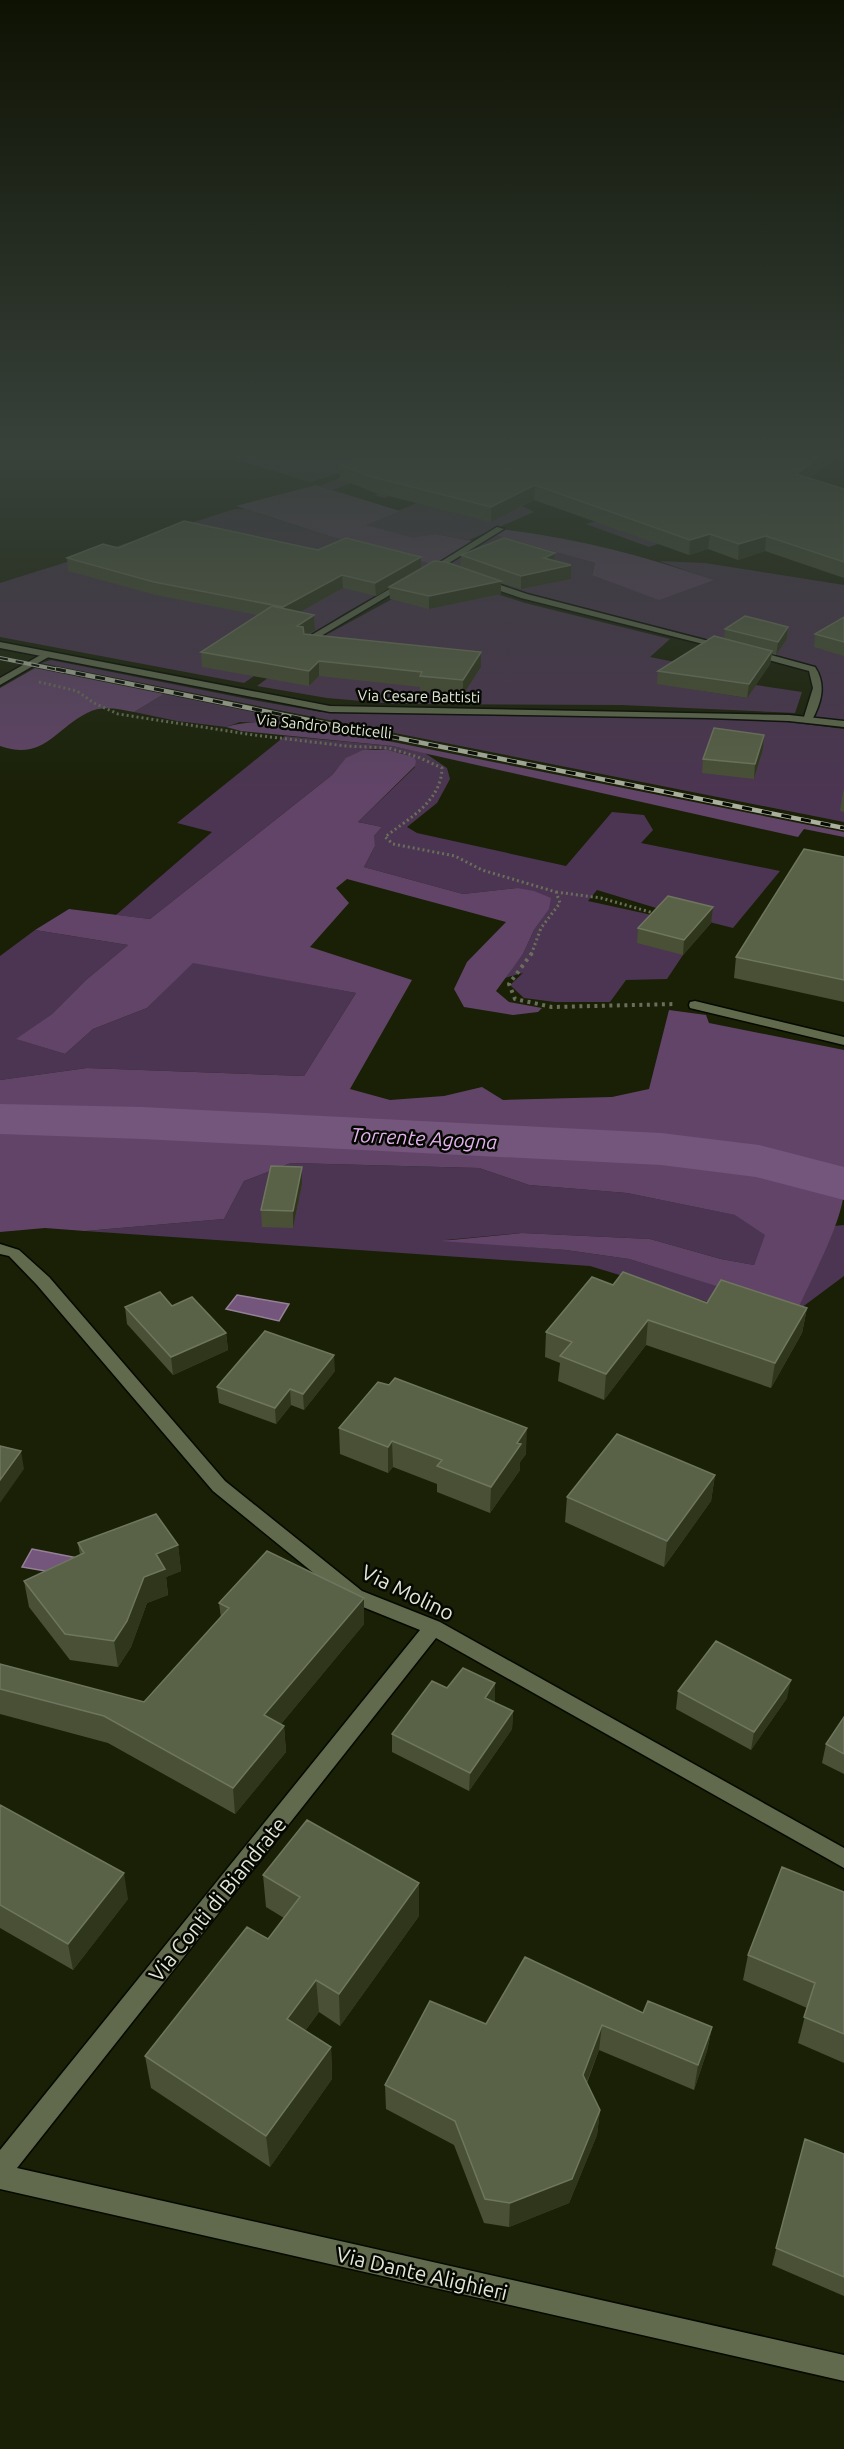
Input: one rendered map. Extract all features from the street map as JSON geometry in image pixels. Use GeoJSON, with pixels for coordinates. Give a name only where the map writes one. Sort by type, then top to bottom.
{"type":"FeatureCollection","features":[{"type":"Feature","properties":{"kind":"street"},"geometry":{"type":"LineString","coordinates":[[313,637],[436,567]]}},
{"type":"Feature","properties":{"kind":"street"},"geometry":{"type":"LineString","coordinates":[[441,567],[448,570]]}},
{"type":"Feature","properties":{"kind":"street"},"geometry":{"type":"LineString","coordinates":[[470,577],[524,596],[812,669],[818,675],[820,685],[808,720]]}},
{"type":"Feature","properties":{"kind":"street","name":"Via Cesare Battisti"},"geometry":{"type":"LineString","coordinates":[[0,645],[330,709],[708,715],[844,724]]}},
{"type":"Feature","properties":{"kind":"street"},"geometry":{"type":"LineString","coordinates":[[0,682],[47,655]]}},
{"type":"Feature","properties":{"kind":"street"},"geometry":{"type":"LineString","coordinates":[[695,1005],[844,1041]]}},
{"type":"Feature","properties":{"kind":"street","name":"Via Molino"},"geometry":{"type":"LineString","coordinates":[[0,1249],[14,1253],[43,1281],[219,1486],[355,1596],[433,1627],[844,1860]]}},
{"type":"Feature","properties":{"kind":"street","name":"Via Conti di Biandrate"},"geometry":{"type":"LineString","coordinates":[[0,2170],[433,1627]]}},
{"type":"Feature","properties":{"kind":"street","name":"Via Dante Alighieri"},"geometry":{"type":"LineString","coordinates":[[0,2177],[844,2368]]}},
{"type":"Feature","properties":{"kind":"path","name":"Via Sandro Botticelli"},"geometry":{"type":"LineString","coordinates":[[16,673],[36,681],[77,691],[94,703],[118,714],[254,735],[346,746],[389,748],[418,757],[442,768],[443,779],[428,803],[385,837],[393,844],[455,856],[482,870],[556,892]]}},
{"type":"Feature","properties":{"kind":"path"},"geometry":{"type":"LineString","coordinates":[[657,914],[601,898],[556,892],[560,903],[541,928],[531,956],[509,984],[515,999],[552,1007],[695,1005]]}},
{"type":"Feature","properties":{"kind":"shaded area"},"geometry":{"type":"Polygon","coordinates":[[[50,567],[425,567],[340,616],[244,683],[0,637],[0,583],[50,567]]]}},
{"type":"Feature","properties":{"kind":"shaded area"},"geometry":{"type":"Polygon","coordinates":[[[442,567],[594,567],[592,574],[713,580],[677,567],[732,567],[844,585],[844,724],[808,720],[820,685],[812,669],[524,596],[442,567]]]}},
{"type":"Feature","properties":{"kind":"shaded area"},"geometry":{"type":"Polygon","coordinates":[[[594,567],[675,567],[714,580],[659,600],[592,575],[594,567]]]}},
{"type":"Feature","properties":{"kind":"shaded area"},"geometry":{"type":"Polygon","coordinates":[[[443,577],[525,603],[670,639],[650,657],[700,667],[697,690],[747,698],[756,685],[802,692],[795,713],[622,705],[396,704],[327,698],[257,686],[326,635],[431,578],[443,577]]]}},
{"type":"Feature","properties":{"kind":"shaded area"},"geometry":{"type":"Polygon","coordinates":[[[51,660],[321,712],[730,719],[788,722],[844,729],[844,822],[41,663],[51,660]]]}},
{"type":"Feature","properties":{"kind":"shaded area"},"geometry":{"type":"Polygon","coordinates":[[[35,668],[164,694],[134,712],[110,708],[87,713],[38,747],[15,750],[0,746],[0,688],[35,668]]]}},
{"type":"Feature","properties":{"kind":"shaded area"},"geometry":{"type":"Polygon","coordinates":[[[164,694],[293,720],[267,723],[240,722],[226,727],[177,721],[134,712],[164,694]]]}},
{"type":"Feature","properties":{"kind":"shaded area"},"geometry":{"type":"Polygon","coordinates":[[[293,720],[328,729],[844,832],[844,837],[804,829],[798,837],[392,746],[241,731],[226,727],[242,723],[293,720]]]}},
{"type":"Feature","properties":{"kind":"shaded area"},"geometry":{"type":"Polygon","coordinates":[[[285,736],[392,746],[425,753],[447,768],[450,779],[437,803],[407,827],[417,833],[566,866],[612,812],[644,815],[653,830],[641,843],[780,871],[733,928],[597,890],[588,901],[661,917],[683,955],[667,979],[626,980],[610,1002],[555,1002],[524,998],[510,985],[523,973],[504,978],[523,954],[534,930],[547,911],[517,888],[463,894],[364,867],[375,846],[373,837],[382,827],[358,822],[415,767],[414,757],[378,749],[359,752],[350,757],[332,775],[150,919],[116,915],[212,832],[177,823],[285,736]]]}},
{"type":"Feature","properties":{"kind":"shaded area"},"geometry":{"type":"Polygon","coordinates":[[[363,750],[388,750],[414,757],[416,761],[415,766],[358,822],[382,827],[374,836],[375,846],[364,867],[463,894],[517,888],[534,891],[551,898],[549,909],[534,930],[523,954],[496,991],[509,1002],[542,1008],[538,1012],[513,1015],[464,1007],[454,989],[467,962],[506,922],[347,879],[336,888],[349,903],[310,947],[412,980],[350,1089],[390,1100],[444,1096],[482,1087],[503,1100],[612,1097],[649,1089],[669,1010],[706,1015],[709,1023],[844,1050],[844,1180],[759,1159],[662,1147],[141,1121],[0,1117],[0,1080],[87,1068],[304,1076],[356,993],[193,963],[147,1008],[93,1029],[65,1054],[16,1039],[52,1014],[86,980],[128,945],[35,930],[69,909],[150,919],[332,775],[346,758],[363,750]]]}},
{"type":"Feature","properties":{"kind":"shaded area"},"geometry":{"type":"Polygon","coordinates":[[[35,930],[128,945],[86,980],[52,1014],[17,1039],[65,1054],[93,1029],[147,1008],[193,962],[356,993],[304,1076],[87,1068],[0,1080],[0,956],[35,930]]]}},
{"type":"Feature","properties":{"kind":"shaded area"},"geometry":{"type":"Polygon","coordinates":[[[0,1123],[661,1152],[757,1165],[844,1188],[843,1201],[833,1233],[797,1311],[629,1259],[566,1250],[441,1241],[522,1233],[650,1239],[721,1259],[754,1265],[765,1235],[735,1215],[627,1193],[529,1185],[479,1168],[291,1163],[244,1181],[224,1219],[85,1231],[45,1228],[0,1232],[0,1123]]]}},
{"type":"Feature","properties":{"kind":"shaded area"},"geometry":{"type":"Polygon","coordinates":[[[291,1163],[479,1168],[529,1185],[627,1193],[736,1215],[766,1234],[754,1265],[721,1259],[650,1239],[522,1233],[446,1240],[566,1250],[629,1259],[797,1310],[834,1226],[844,1225],[844,1276],[797,1311],[718,1305],[590,1266],[85,1231],[224,1219],[244,1181],[291,1163]]]}},
{"type":"Feature","properties":{"kind":"shaded area"},"geometry":{"type":"Polygon","coordinates":[[[237,1295],[289,1304],[279,1321],[226,1309],[237,1295]]]}},
{"type":"Feature","properties":{"kind":"shaded area"},"geometry":{"type":"Polygon","coordinates":[[[32,1549],[83,1559],[74,1576],[22,1567],[32,1549]]]}},
{"type":"Feature","properties":{"kind":"building"},"geometry":{"type":"Polygon","coordinates":[[[101,567],[403,567],[375,583],[342,575],[283,607],[154,582],[101,567]]]}},
{"type":"Feature","properties":{"kind":"building"},"geometry":{"type":"Polygon","coordinates":[[[423,567],[461,567],[501,581],[429,596],[389,587],[423,567]]]}},
{"type":"Feature","properties":{"kind":"building"},"geometry":{"type":"Polygon","coordinates":[[[496,567],[561,567],[521,576],[496,567]]]}},
{"type":"Feature","properties":{"kind":"building"},"geometry":{"type":"Polygon","coordinates":[[[272,606],[314,615],[297,626],[303,627],[304,634],[481,652],[463,680],[420,676],[422,672],[319,661],[309,671],[201,652],[272,606]]]}},
{"type":"Feature","properties":{"kind":"building"},"geometry":{"type":"Polygon","coordinates":[[[745,616],[788,627],[778,642],[725,629],[745,616]]]}},
{"type":"Feature","properties":{"kind":"building"},"geometry":{"type":"Polygon","coordinates":[[[844,617],[844,642],[815,634],[844,617]]]}},
{"type":"Feature","properties":{"kind":"building"},"geometry":{"type":"Polygon","coordinates":[[[714,636],[772,651],[749,684],[658,671],[714,636]]]}},
{"type":"Feature","properties":{"kind":"building"},"geometry":{"type":"Polygon","coordinates":[[[714,728],[764,735],[755,764],[703,759],[714,728]]]}},
{"type":"Feature","properties":{"kind":"building"},"geometry":{"type":"Polygon","coordinates":[[[804,849],[844,857],[844,980],[736,957],[804,849]]]}},
{"type":"Feature","properties":{"kind":"building"},"geometry":{"type":"Polygon","coordinates":[[[668,896],[713,907],[684,940],[638,928],[668,896]]]}},
{"type":"Feature","properties":{"kind":"building"},"geometry":{"type":"Polygon","coordinates":[[[271,1166],[302,1167],[293,1211],[261,1210],[271,1166]]]}},
{"type":"Feature","properties":{"kind":"building"},"geometry":{"type":"Polygon","coordinates":[[[623,1272],[707,1303],[721,1280],[807,1308],[775,1363],[648,1320],[606,1374],[560,1356],[572,1342],[546,1332],[592,1277],[613,1285],[623,1272]]]}},
{"type":"Feature","properties":{"kind":"building"},"geometry":{"type":"Polygon","coordinates":[[[160,1292],[172,1306],[192,1297],[226,1333],[171,1357],[125,1307],[160,1292]]]}},
{"type":"Feature","properties":{"kind":"building"},"geometry":{"type":"Polygon","coordinates":[[[265,1331],[334,1355],[303,1394],[290,1389],[275,1408],[217,1387],[265,1331]]]}},
{"type":"Feature","properties":{"kind":"building"},"geometry":{"type":"Polygon","coordinates":[[[395,1378],[527,1428],[517,1443],[521,1444],[491,1487],[437,1466],[442,1460],[392,1441],[388,1447],[339,1428],[378,1382],[389,1385],[395,1378]]]}},
{"type":"Feature","properties":{"kind":"building"},"geometry":{"type":"Polygon","coordinates":[[[617,1434],[715,1475],[667,1541],[567,1497],[617,1434]]]}},
{"type":"Feature","properties":{"kind":"building"},"geometry":{"type":"Polygon","coordinates":[[[0,1446],[21,1451],[0,1480],[0,1446]]]}},
{"type":"Feature","properties":{"kind":"building"},"geometry":{"type":"Polygon","coordinates":[[[156,1514],[178,1545],[156,1554],[165,1569],[144,1577],[127,1621],[114,1641],[65,1634],[24,1581],[84,1553],[78,1543],[156,1514]]]}},
{"type":"Feature","properties":{"kind":"building"},"geometry":{"type":"Polygon","coordinates":[[[267,1551],[364,1598],[264,1715],[284,1726],[233,1788],[104,1716],[0,1689],[0,1664],[144,1702],[229,1608],[219,1603],[267,1551]]]}},
{"type":"Feature","properties":{"kind":"building"},"geometry":{"type":"Polygon","coordinates":[[[716,1641],[791,1680],[754,1732],[678,1691],[716,1641]]]}},
{"type":"Feature","properties":{"kind":"building"},"geometry":{"type":"Polygon","coordinates":[[[463,1668],[495,1683],[485,1698],[513,1711],[470,1773],[392,1734],[432,1681],[447,1688],[463,1668]]]}},
{"type":"Feature","properties":{"kind":"building"},"geometry":{"type":"Polygon","coordinates":[[[844,1717],[844,1754],[826,1744],[844,1717]]]}},
{"type":"Feature","properties":{"kind":"building"},"geometry":{"type":"Polygon","coordinates":[[[0,1805],[124,1873],[68,1944],[0,1905],[0,1805]]]}},
{"type":"Feature","properties":{"kind":"building"},"geometry":{"type":"Polygon","coordinates":[[[307,1820],[419,1883],[339,1994],[316,1980],[287,2019],[331,2047],[266,2136],[145,2056],[247,1927],[268,1939],[300,1897],[263,1875],[307,1820]]]}},
{"type":"Feature","properties":{"kind":"building"},"geometry":{"type":"Polygon","coordinates":[[[782,1867],[844,1892],[844,2034],[804,2017],[815,1983],[748,1955],[782,1867]]]}},
{"type":"Feature","properties":{"kind":"building"},"geometry":{"type":"Polygon","coordinates":[[[525,1957],[643,2013],[648,2001],[712,2027],[698,2065],[602,2025],[583,2075],[600,2110],[572,2179],[510,2203],[485,2199],[455,2121],[385,2085],[430,2001],[486,2024],[525,1957]]]}},
{"type":"Feature","properties":{"kind":"building"},"geometry":{"type":"Polygon","coordinates":[[[805,2139],[844,2154],[844,2277],[776,2248],[805,2139]]]}},
{"type":"Feature","properties":{"kind":"waterway","name":"Torrente Agogna"},"geometry":{"type":"LineString","coordinates":[[0,1119],[142,1123],[661,1149],[759,1161],[844,1184]]}},
{"type":"Feature","properties":{"kind":"railway"},"geometry":{"type":"LineString","coordinates":[[0,658],[64,671]]}},
{"type":"Feature","properties":{"kind":"railway"},"geometry":{"type":"LineString","coordinates":[[56,669],[844,828]]}}]}
